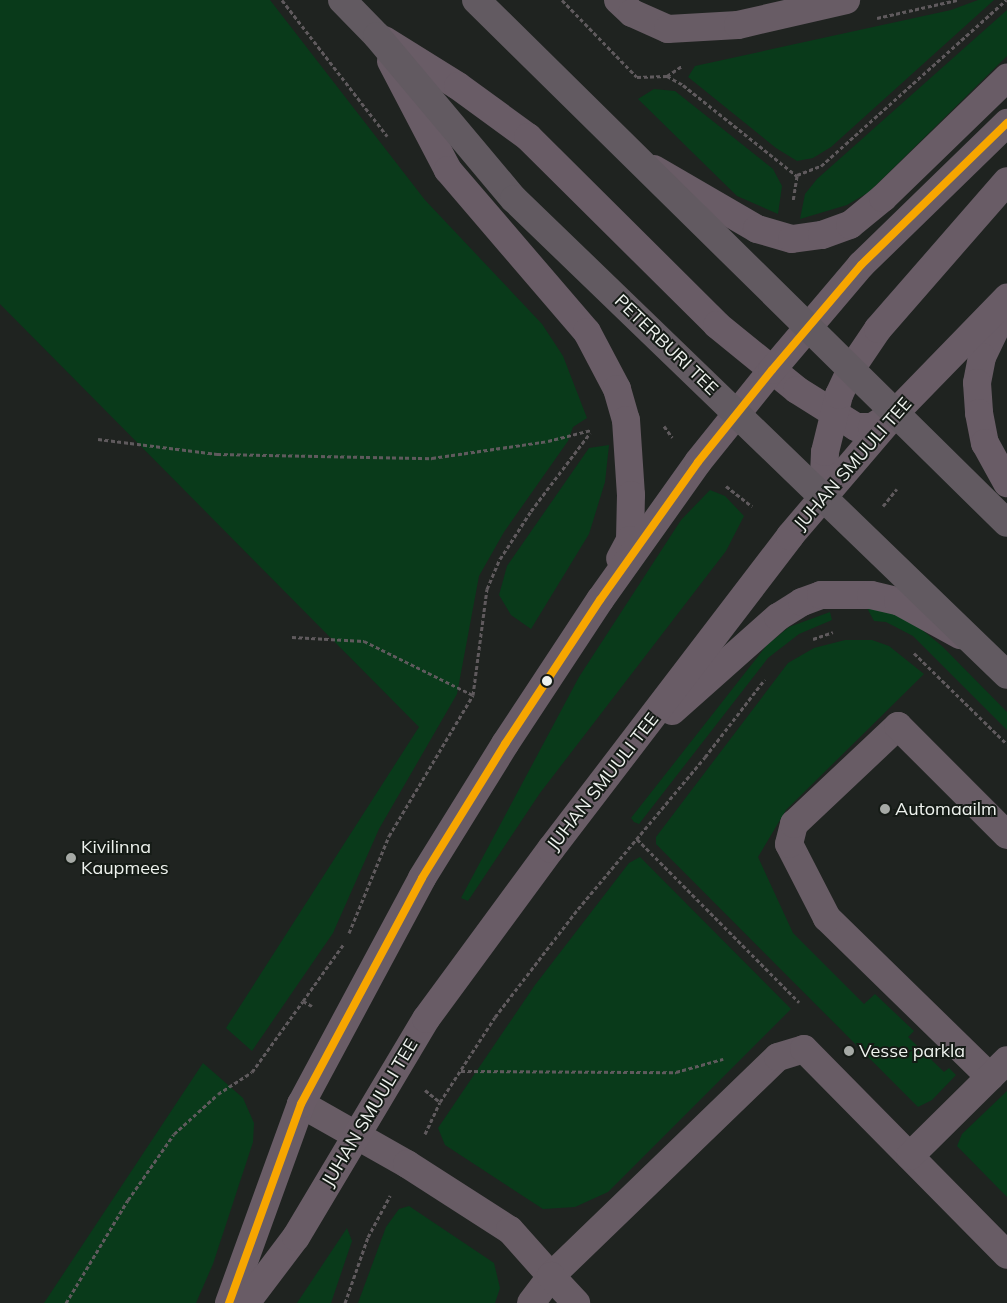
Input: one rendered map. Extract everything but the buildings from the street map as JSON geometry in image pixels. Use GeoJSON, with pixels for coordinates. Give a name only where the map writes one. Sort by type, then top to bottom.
{"type":"FeatureCollection","features":[{"type":"Feature","properties":{"kind":"highway","name":"PETERBURI TEE"},"geometry":{"type":"LineString","coordinates":[[342,0],[377,36],[514,199],[1007,675]]}},
{"type":"Feature","properties":{"kind":"highway"},"geometry":{"type":"LineString","coordinates":[[476,0],[1007,523]]}},
{"type":"Feature","properties":{"kind":"main road"},"geometry":{"type":"LineString","coordinates":[[377,36],[458,86],[528,137],[717,326],[772,370],[835,416],[856,427],[872,427],[895,413]]}},
{"type":"Feature","properties":{"kind":"main road"},"geometry":{"type":"LineString","coordinates":[[377,36],[448,170],[587,332],[617,389],[626,420],[630,458],[630,540],[600,600]]}},
{"type":"Feature","properties":{"kind":"main road"},"geometry":{"type":"LineString","coordinates":[[636,158],[757,229],[792,239],[822,235],[850,225],[882,198],[1007,78]]}},
{"type":"Feature","properties":{"kind":"main road"},"geometry":{"type":"LineString","coordinates":[[229,1303],[301,1104],[422,878],[505,744],[600,600],[698,462],[772,370],[861,265],[1007,123]]}},
{"type":"Feature","properties":{"kind":"main road"},"geometry":{"type":"LineString","coordinates":[[823,498],[825,452],[840,395],[851,369],[878,329],[1007,181]]}},
{"type":"Feature","properties":{"kind":"main road","name":"JUHAN SMUULI TEE"},"geometry":{"type":"LineString","coordinates":[[246,1303],[296,1237],[396,1066],[455,980],[762,571],[895,413],[1007,298]]}},
{"type":"Feature","properties":{"kind":"main road"},"geometry":{"type":"LineString","coordinates":[[1007,306],[982,358],[977,383],[979,413],[986,443],[1007,482]]}},
{"type":"Feature","properties":{"kind":"main road"},"geometry":{"type":"LineString","coordinates":[[631,747],[778,617],[802,602],[821,595],[871,595],[898,601],[974,643]]}},
{"type":"Feature","properties":{"kind":"lane"},"geometry":{"type":"LineString","coordinates":[[618,0],[632,13],[668,29],[738,25],[846,0]]}},
{"type":"Feature","properties":{"kind":"lane"},"geometry":{"type":"LineString","coordinates":[[910,1156],[999,1068],[826,918],[789,844],[794,824],[898,726],[1007,835]]}},
{"type":"Feature","properties":{"kind":"lane"},"geometry":{"type":"LineString","coordinates":[[531,1303],[551,1276],[778,1057],[804,1049],[1007,1254]]}},
{"type":"Feature","properties":{"kind":"lane"},"geometry":{"type":"LineString","coordinates":[[301,1104],[407,1164],[510,1230],[576,1303]]}},
{"type":"Feature","properties":{"kind":"path"},"geometry":{"type":"LineString","coordinates":[[562,0],[637,77],[667,76],[683,85],[797,176]]}},
{"type":"Feature","properties":{"kind":"path"},"geometry":{"type":"LineString","coordinates":[[797,176],[820,166],[1006,0]]}},
{"type":"Feature","properties":{"kind":"path"},"geometry":{"type":"LineString","coordinates":[[793,203],[797,176]]}},
{"type":"Feature","properties":{"kind":"path"},"geometry":{"type":"LineString","coordinates":[[66,1303],[128,1200],[174,1134],[218,1094],[252,1072],[346,940],[389,836],[472,695],[487,590],[500,559],[531,511],[580,442],[594,429],[548,441],[432,458],[217,454],[98,439]]}},
{"type":"Feature","properties":{"kind":"path"},"geometry":{"type":"LineString","coordinates":[[720,481],[752,506]]}},
{"type":"Feature","properties":{"kind":"path"},"geometry":{"type":"LineString","coordinates":[[878,511],[897,489]]}},
{"type":"Feature","properties":{"kind":"path"},"geometry":{"type":"LineString","coordinates":[[810,640],[840,630]]}},
{"type":"Feature","properties":{"kind":"path"},"geometry":{"type":"LineString","coordinates":[[292,637],[364,642],[472,695]]}},
{"type":"Feature","properties":{"kind":"path"},"geometry":{"type":"LineString","coordinates":[[908,646],[1007,744]]}},
{"type":"Feature","properties":{"kind":"path"},"geometry":{"type":"LineString","coordinates":[[345,1303],[368,1237],[440,1102],[495,1017],[772,671]]}},
{"type":"Feature","properties":{"kind":"path"},"geometry":{"type":"LineString","coordinates":[[637,839],[799,1002]]}},
{"type":"Feature","properties":{"kind":"path"},"geometry":{"type":"LineString","coordinates":[[303,1001],[344,1025]]}},
{"type":"Feature","properties":{"kind":"path"},"geometry":{"type":"LineString","coordinates":[[460,1071],[676,1072],[731,1056]]}},
{"type":"Feature","properties":{"kind":"path"},"geometry":{"type":"LineString","coordinates":[[396,1066],[440,1102]]}},
{"type":"Feature","properties":{"kind":"green space"},"geometry":{"type":"Polygon","coordinates":[[[0,0],[270,0],[425,200],[542,324],[563,356],[587,418],[573,427],[568,441],[504,532],[479,576],[457,694],[379,829],[333,933],[252,1051],[226,1028],[419,727],[0,304],[0,0]]]}},
{"type":"Feature","properties":{"kind":"green space"},"geometry":{"type":"Polygon","coordinates":[[[978,0],[994,0],[831,147],[813,158],[797,161],[776,148],[688,77],[695,66],[951,10],[978,0]]]}},
{"type":"Feature","properties":{"kind":"green space"},"geometry":{"type":"Polygon","coordinates":[[[1007,10],[1007,56],[869,192],[847,205],[800,219],[805,194],[817,179],[1007,10]]]}},
{"type":"Feature","properties":{"kind":"green space"},"geometry":{"type":"Polygon","coordinates":[[[654,89],[675,91],[773,169],[782,186],[778,214],[737,196],[638,99],[654,89]]]}},
{"type":"Feature","properties":{"kind":"green space"},"geometry":{"type":"Polygon","coordinates":[[[609,445],[605,482],[589,534],[531,629],[511,615],[499,595],[507,566],[589,448],[609,445]]]}},
{"type":"Feature","properties":{"kind":"green space"},"geometry":{"type":"Polygon","coordinates":[[[710,490],[725,496],[744,516],[726,551],[540,793],[468,901],[461,898],[579,677],[681,520],[710,490]]]}},
{"type":"Feature","properties":{"kind":"green space"},"geometry":{"type":"Polygon","coordinates":[[[867,608],[894,614],[916,625],[942,646],[1007,712],[1007,730],[913,636],[886,622],[874,621],[867,608]]]}},
{"type":"Feature","properties":{"kind":"green space"},"geometry":{"type":"Polygon","coordinates":[[[830,612],[832,620],[799,634],[768,658],[639,824],[634,822],[631,818],[767,645],[789,627],[830,612]]]}},
{"type":"Feature","properties":{"kind":"green space"},"geometry":{"type":"Polygon","coordinates":[[[845,640],[872,640],[889,646],[924,674],[786,810],[758,857],[793,933],[864,1004],[875,994],[914,1031],[908,1037],[944,1072],[949,1068],[956,1075],[932,1100],[918,1107],[656,844],[656,837],[788,663],[814,648],[845,640]]]}},
{"type":"Feature","properties":{"kind":"green space"},"geometry":{"type":"Polygon","coordinates":[[[640,857],[791,1009],[608,1192],[575,1207],[543,1209],[445,1145],[438,1128],[535,985],[629,863],[640,857]]]}},
{"type":"Feature","properties":{"kind":"green space"},"geometry":{"type":"Polygon","coordinates":[[[203,1063],[243,1098],[254,1123],[253,1142],[213,1264],[196,1303],[44,1303],[203,1063]]]}},
{"type":"Feature","properties":{"kind":"green space"},"geometry":{"type":"Polygon","coordinates":[[[1007,1091],[1007,1197],[957,1146],[962,1134],[1007,1091]]]}},
{"type":"Feature","properties":{"kind":"green space"},"geometry":{"type":"Polygon","coordinates":[[[409,1206],[494,1263],[500,1288],[495,1303],[358,1303],[386,1227],[399,1209],[409,1206]]]}},
{"type":"Feature","properties":{"kind":"green space"},"geometry":{"type":"Polygon","coordinates":[[[347,1228],[352,1241],[331,1303],[297,1303],[347,1228]]]}},
{"type":"Feature","properties":{"kind":"transit line"},"geometry":{"type":"LineString","coordinates":[[229,1303],[301,1104],[422,878],[505,744],[600,600],[698,462],[772,370],[861,265],[1007,123]]}},
{"type":"Feature","properties":{"kind":"place","name":"Automaailm"},"geometry":{"type":"Point","coordinates":[885,809]}},
{"type":"Feature","properties":{"kind":"place","name":"Kivilinna Kaupmees"},"geometry":{"type":"Point","coordinates":[71,858]}},
{"type":"Feature","properties":{"kind":"place","name":"Vesse parkla"},"geometry":{"type":"Point","coordinates":[849,1051]}}]}
